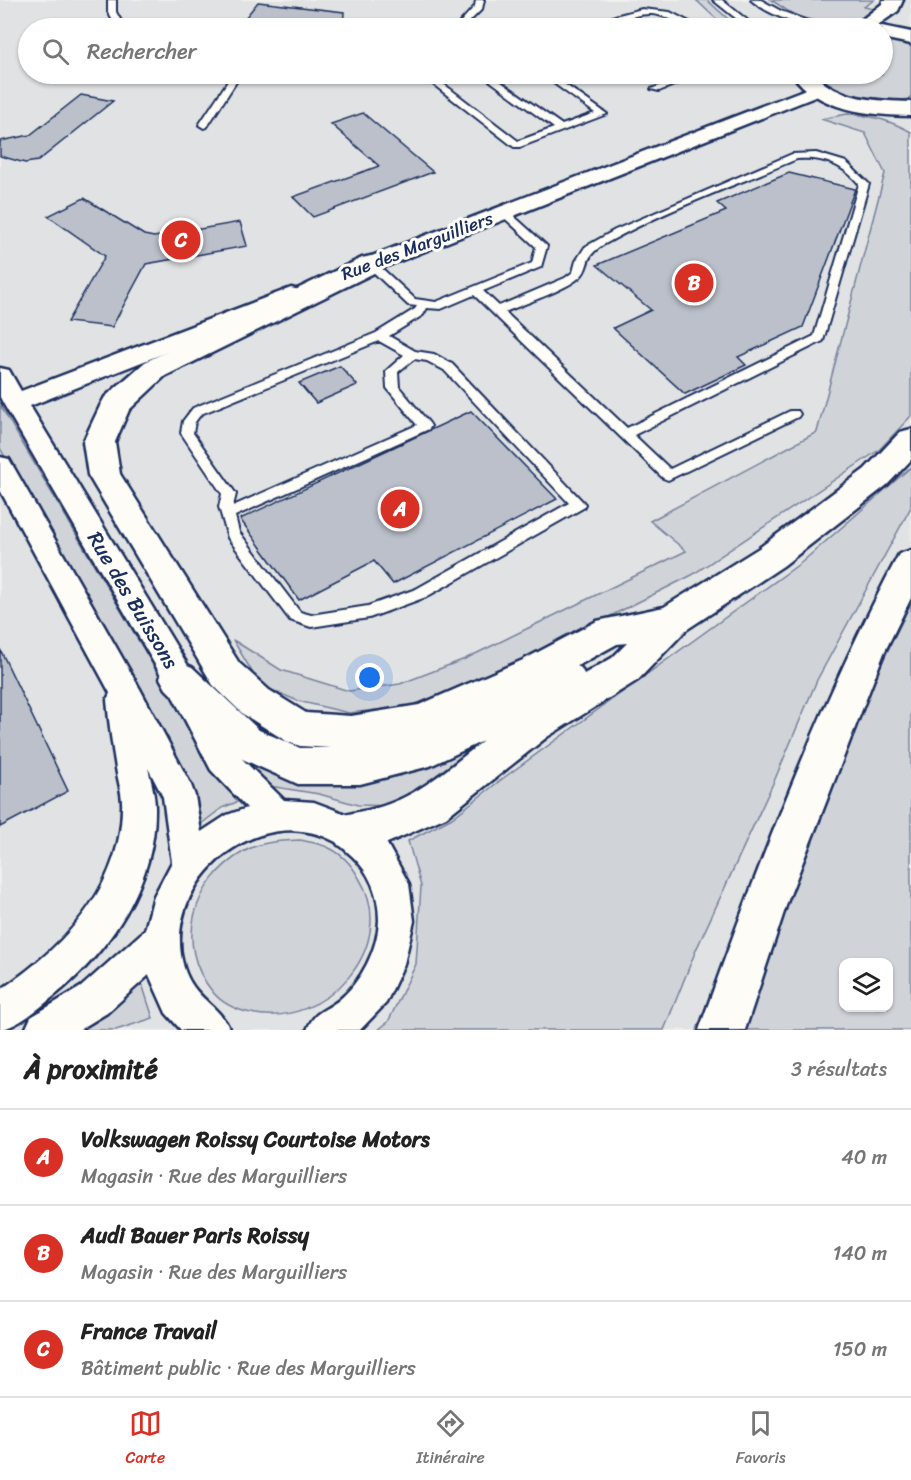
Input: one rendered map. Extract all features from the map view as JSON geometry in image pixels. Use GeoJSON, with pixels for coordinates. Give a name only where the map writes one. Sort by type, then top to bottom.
{"type":"FeatureCollection","features":[{"type":"Feature","properties":{"kind":"main road"},"geometry":{"type":"LineString","coordinates":[[875,18],[891,7],[893,0]]}},
{"type":"Feature","properties":{"kind":"main road"},"geometry":{"type":"LineString","coordinates":[[893,34],[911,38]]}},
{"type":"Feature","properties":{"kind":"main road"},"geometry":{"type":"LineString","coordinates":[[817,84],[864,106],[911,109]]}},
{"type":"Feature","properties":{"kind":"main road"},"geometry":{"type":"LineString","coordinates":[[885,108],[911,124]]}},
{"type":"Feature","properties":{"kind":"main road"},"geometry":{"type":"LineString","coordinates":[[370,264],[155,369],[116,404],[99,442],[104,475],[226,674],[256,702],[300,729],[351,733],[422,721],[536,671],[610,631],[673,620]]}},
{"type":"Feature","properties":{"kind":"main road"},"geometry":{"type":"LineString","coordinates":[[179,678],[245,742],[298,766],[360,766],[430,749],[614,655],[673,620],[771,557],[868,484],[911,440]]}},
{"type":"Feature","properties":{"kind":"main road"},"geometry":{"type":"LineString","coordinates":[[722,1030],[767,900],[858,675],[911,563]]}},
{"type":"Feature","properties":{"kind":"main road"},"geometry":{"type":"LineString","coordinates":[[352,831],[385,825],[432,804],[533,725],[625,669],[673,620]]}},
{"type":"Feature","properties":{"kind":"street","name":"Rue des Marguilliers"},"geometry":{"type":"LineString","coordinates":[[15,403],[503,212],[804,84]]}},
{"type":"Feature","properties":{"kind":"street","name":"Rue des Buissons"},"geometry":{"type":"LineString","coordinates":[[0,376],[179,678],[222,760],[275,814]]}},
{"type":"Feature","properties":{"kind":"street"},"geometry":{"type":"LineString","coordinates":[[2,472],[179,796],[189,864]]}},
{"type":"Feature","properties":{"kind":"street"},"geometry":{"type":"LineString","coordinates":[[0,1012],[56,973],[87,941],[111,904],[127,873],[137,842],[139,807],[119,684]]}},
{"type":"Feature","properties":{"kind":"street"},"geometry":{"type":"LineString","coordinates":[[202,1028],[180,1002],[166,973],[161,940],[165,913],[175,887],[189,864],[214,840],[243,824],[275,814],[302,814],[320,818],[352,831],[375,852],[391,881],[397,913],[393,948],[378,982],[354,1012],[326,1030]]}},
{"type":"Feature","properties":{"kind":"street"},"geometry":{"type":"LineString","coordinates":[[44,1030],[94,1000],[161,940]]}},
{"type":"Feature","properties":{"kind":"lane"},"geometry":{"type":"LineString","coordinates":[[112,0],[112,12],[115,18]]}},
{"type":"Feature","properties":{"kind":"lane"},"geometry":{"type":"LineString","coordinates":[[469,18],[479,7],[480,0]]}},
{"type":"Feature","properties":{"kind":"lane"},"geometry":{"type":"LineString","coordinates":[[717,0],[740,18]]}},
{"type":"Feature","properties":{"kind":"lane"},"geometry":{"type":"LineString","coordinates":[[755,0],[778,13],[793,18]]}},
{"type":"Feature","properties":{"kind":"lane"},"geometry":{"type":"LineString","coordinates":[[618,18],[640,11],[655,11],[680,18]]}},
{"type":"Feature","properties":{"kind":"lane"},"geometry":{"type":"LineString","coordinates":[[204,125],[230,84]]}},
{"type":"Feature","properties":{"kind":"lane"},"geometry":{"type":"LineString","coordinates":[[438,84],[517,145],[602,114],[559,84]]}},
{"type":"Feature","properties":{"kind":"lane"},"geometry":{"type":"LineString","coordinates":[[499,84],[561,129]]}},
{"type":"Feature","properties":{"kind":"lane"},"geometry":{"type":"LineString","coordinates":[[656,89],[670,84]]}},
{"type":"Feature","properties":{"kind":"lane"},"geometry":{"type":"LineString","coordinates":[[498,311],[569,280],[578,273],[581,261],[589,249],[619,232],[795,156],[810,154],[829,157],[854,170],[864,183],[819,338],[626,434]]}},
{"type":"Feature","properties":{"kind":"lane"},"geometry":{"type":"LineString","coordinates":[[370,264],[412,302],[436,306],[537,265],[542,246],[503,212]]}},
{"type":"Feature","properties":{"kind":"lane"},"geometry":{"type":"LineString","coordinates":[[475,290],[668,475],[794,414]]}},
{"type":"Feature","properties":{"kind":"lane"},"geometry":{"type":"LineString","coordinates":[[380,336],[412,356],[430,357],[448,367],[578,504],[421,593],[369,612],[311,621],[295,616],[233,534],[226,507],[229,494],[187,433],[189,421],[197,411],[380,336],[419,312],[424,304]]}},
{"type":"Feature","properties":{"kind":"lane"},"geometry":{"type":"LineString","coordinates":[[228,514],[425,426],[393,388],[392,371],[412,356]]}},
{"type":"Feature","properties":{"kind":"shaded area"},"geometry":{"type":"Polygon","coordinates":[[[0,0],[911,0],[911,1030],[0,1030],[0,0]]]}},
{"type":"Feature","properties":{"kind":"shaded area"},"geometry":{"type":"Polygon","coordinates":[[[696,0],[707,0],[727,18],[715,18],[696,0]]]}},
{"type":"Feature","properties":{"kind":"shaded area"},"geometry":{"type":"Polygon","coordinates":[[[771,0],[874,0],[864,7],[878,10],[863,18],[803,18],[771,0]]]}},
{"type":"Feature","properties":{"kind":"shaded area"},"geometry":{"type":"Polygon","coordinates":[[[893,40],[911,45],[911,99],[874,99],[830,84],[893,84],[893,40]]]}},
{"type":"Feature","properties":{"kind":"shaded area"},"geometry":{"type":"Polygon","coordinates":[[[847,114],[880,119],[911,132],[911,416],[879,450],[692,575],[515,664],[411,706],[349,713],[298,701],[260,685],[233,640],[281,670],[349,691],[400,684],[465,659],[686,551],[650,521],[817,432],[885,173],[865,133],[821,119],[847,114]]]}},
{"type":"Feature","properties":{"kind":"shaded area"},"geometry":{"type":"Polygon","coordinates":[[[0,405],[220,779],[242,800],[222,808],[201,824],[197,799],[0,448],[0,405]]]}},
{"type":"Feature","properties":{"kind":"shaded area"},"geometry":{"type":"Polygon","coordinates":[[[911,467],[911,507],[817,680],[775,779],[696,950],[664,1030],[378,1030],[388,1022],[416,964],[421,886],[408,841],[452,818],[502,779],[802,562],[911,467]]]}},
{"type":"Feature","properties":{"kind":"shaded area"},"geometry":{"type":"Polygon","coordinates":[[[911,603],[911,1030],[740,1030],[830,770],[911,603]]]}},
{"type":"Feature","properties":{"kind":"shaded area"},"geometry":{"type":"Polygon","coordinates":[[[489,733],[495,741],[397,806],[358,805],[319,794],[269,786],[250,771],[252,762],[489,733]]]}},
{"type":"Feature","properties":{"kind":"shaded area"},"geometry":{"type":"Polygon","coordinates":[[[300,840],[321,844],[337,853],[359,878],[369,904],[370,930],[363,955],[348,977],[329,996],[305,1009],[279,1015],[240,1010],[216,995],[200,973],[194,954],[192,934],[201,896],[226,864],[250,848],[278,841],[300,840]]]}},
{"type":"Feature","properties":{"kind":"shaded area"},"geometry":{"type":"Polygon","coordinates":[[[142,984],[153,1018],[116,1030],[73,1030],[142,984]]]}},
{"type":"Feature","properties":{"kind":"building"},"geometry":{"type":"Polygon","coordinates":[[[258,2],[344,12],[344,18],[245,18],[258,2]]]}},
{"type":"Feature","properties":{"kind":"building"},"geometry":{"type":"Polygon","coordinates":[[[81,95],[113,101],[38,161],[25,163],[0,156],[0,141],[30,135],[81,95]]]}},
{"type":"Feature","properties":{"kind":"building"},"geometry":{"type":"Polygon","coordinates":[[[363,113],[433,172],[313,217],[293,197],[379,166],[331,124],[363,113]]]}},
{"type":"Feature","properties":{"kind":"building"},"geometry":{"type":"Polygon","coordinates":[[[789,173],[855,189],[803,327],[738,357],[746,365],[685,394],[613,328],[651,310],[597,265],[726,211],[717,203],[789,173]]]}},
{"type":"Feature","properties":{"kind":"building"},"geometry":{"type":"Polygon","coordinates":[[[84,198],[144,235],[154,237],[240,222],[247,246],[146,264],[112,327],[67,322],[105,256],[48,216],[84,198]]]}},
{"type":"Feature","properties":{"kind":"building"},"geometry":{"type":"Polygon","coordinates":[[[340,366],[357,385],[316,403],[299,383],[340,366]]]}},
{"type":"Feature","properties":{"kind":"building"},"geometry":{"type":"Polygon","coordinates":[[[471,411],[557,499],[393,584],[374,561],[299,600],[240,519],[471,411]]]}},
{"type":"Feature","properties":{"kind":"building"},"geometry":{"type":"Polygon","coordinates":[[[0,649],[68,791],[0,827],[0,649]]]}},
{"type":"Feature","properties":{"kind":"place","name":"France Travail"},"geometry":{"type":"Point","coordinates":[181,240]}},
{"type":"Feature","properties":{"kind":"place","name":"Audi Bauer Paris Roissy"},"geometry":{"type":"Point","coordinates":[694,283]}},
{"type":"Feature","properties":{"kind":"place","name":"Volkswagen Roissy Courtoise Motors"},"geometry":{"type":"Point","coordinates":[400,509]}}]}
